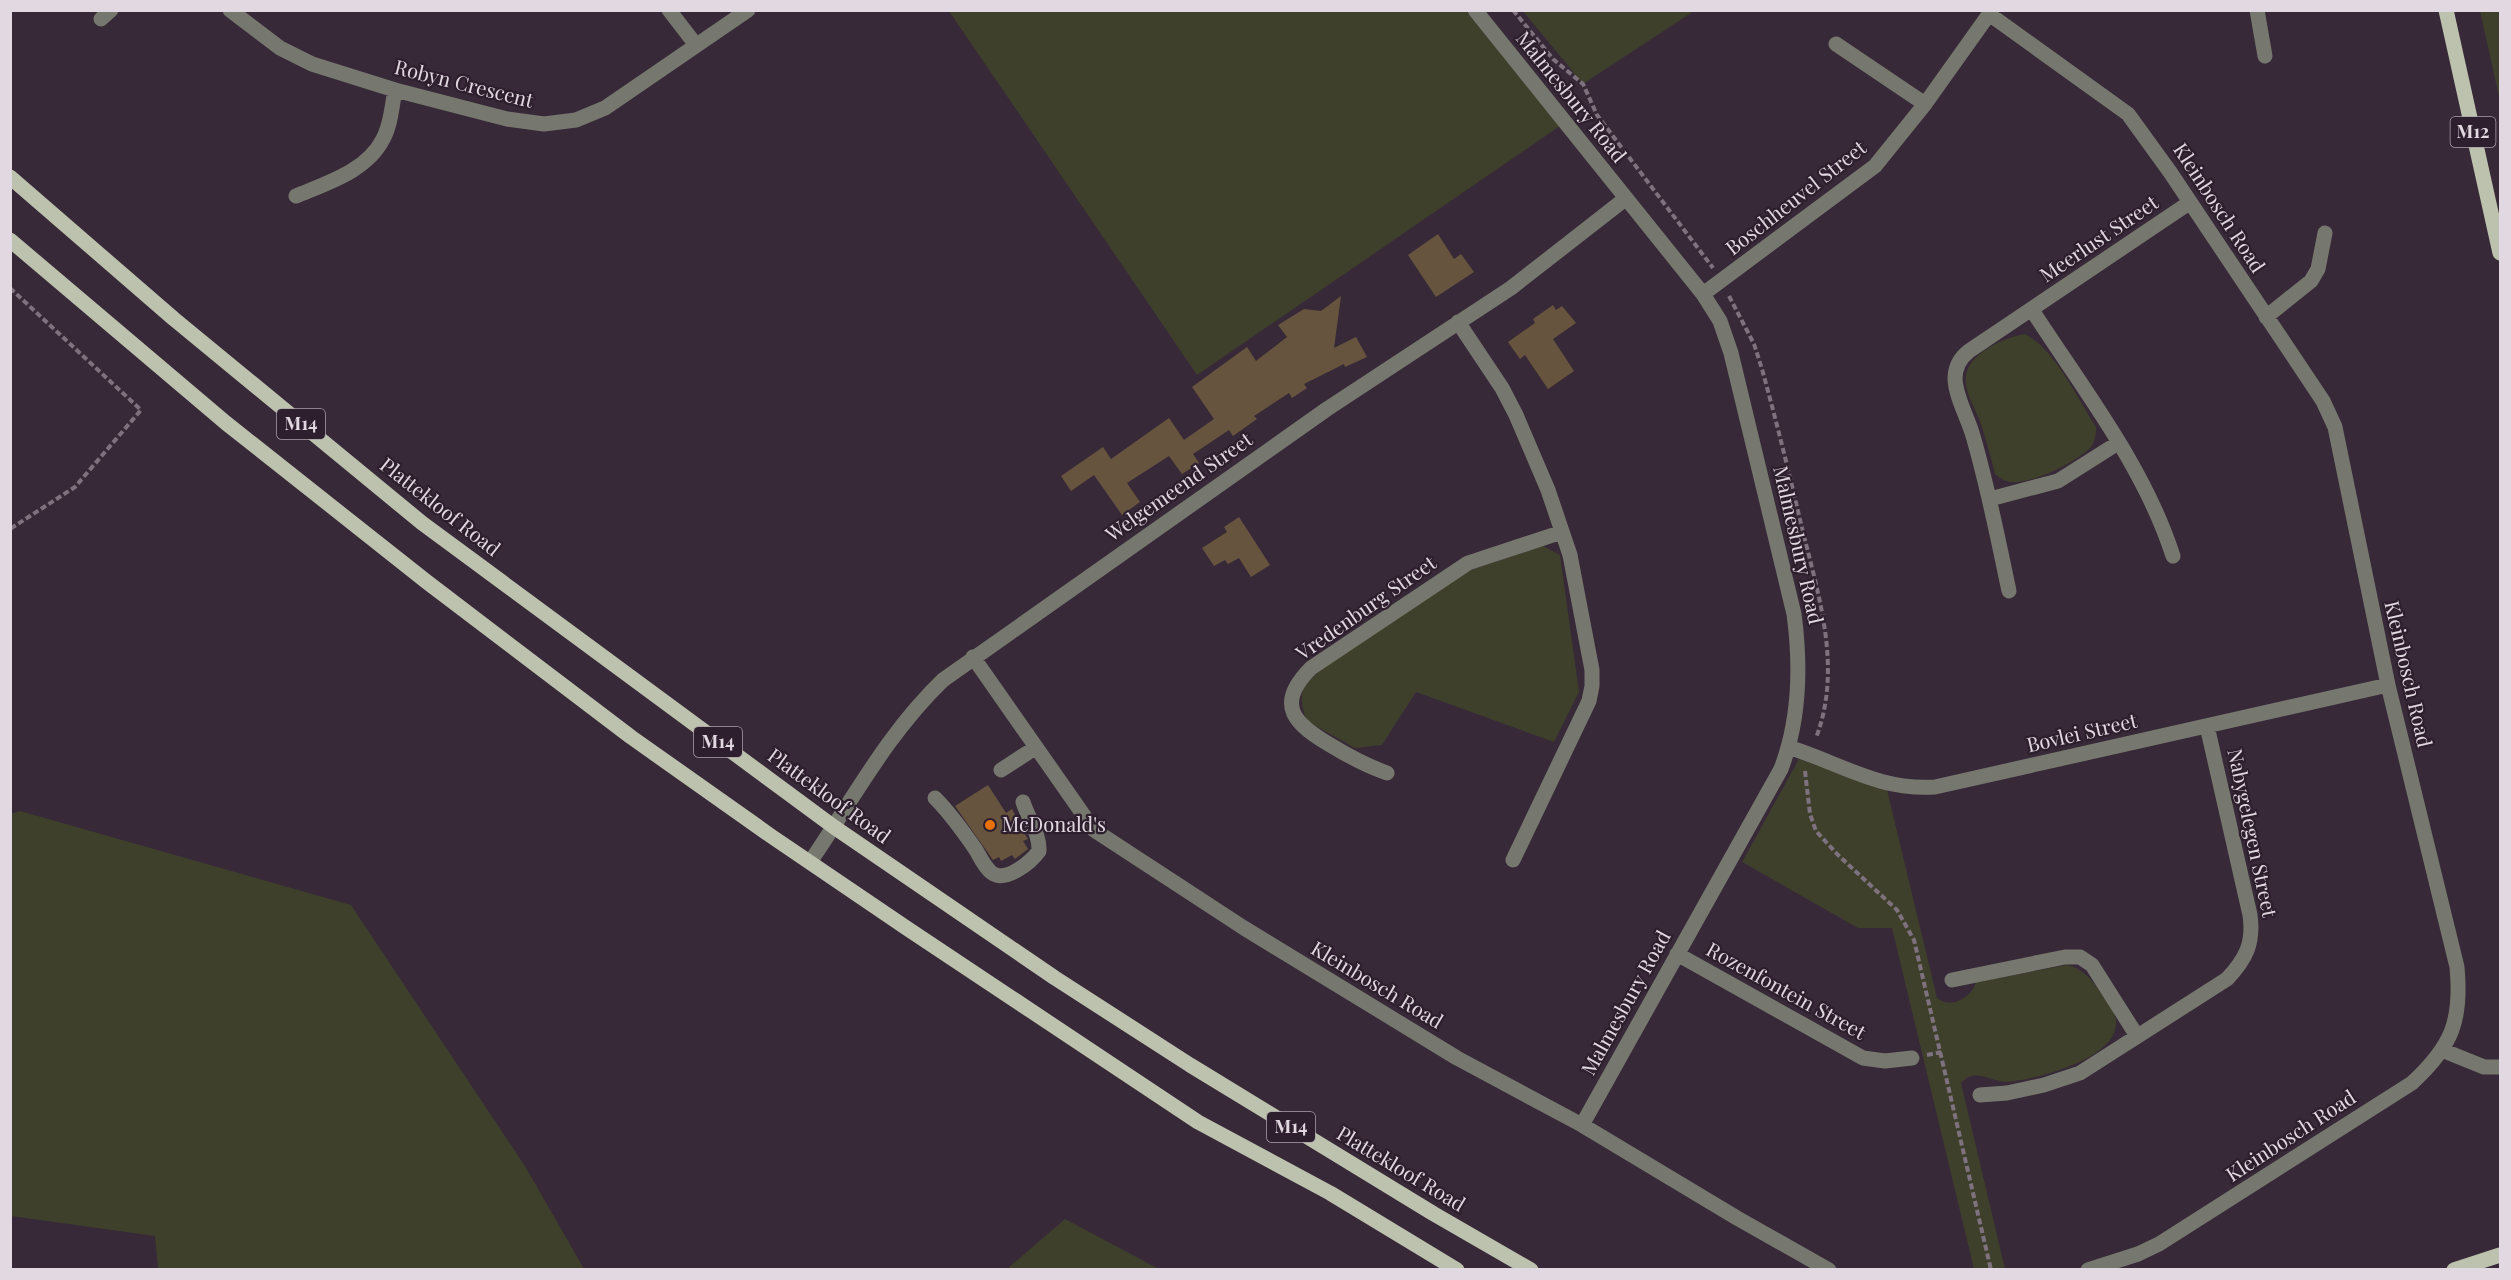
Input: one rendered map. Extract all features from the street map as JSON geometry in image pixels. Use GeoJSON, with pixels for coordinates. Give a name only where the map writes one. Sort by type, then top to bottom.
{"type":"FeatureCollection","features":[{"type":"Feature","properties":{"kind":"main road","name":"M12"},"geometry":{"type":"LineString","coordinates":[[2446,10],[2500,253]]}},
{"type":"Feature","properties":{"kind":"main road","name":"Plattekloof Road"},"geometry":{"type":"LineString","coordinates":[[10,177],[174,319],[422,523],[834,827],[1055,978],[1190,1065],[1434,1214],[1531,1269]]}},
{"type":"Feature","properties":{"kind":"main road","name":"M14"},"geometry":{"type":"LineString","coordinates":[[10,240],[226,423],[427,582],[631,736],[908,929],[1198,1122],[1330,1193],[1457,1269]]}},
{"type":"Feature","properties":{"kind":"main road"},"geometry":{"type":"LineString","coordinates":[[2454,1269],[2500,1255]]}},
{"type":"Feature","properties":{"kind":"street","name":"Robyn Crescent"},"geometry":{"type":"LineString","coordinates":[[230,10],[280,48],[312,64],[395,90],[525,123],[560,123],[576,120],[605,108],[748,10]]}},
{"type":"Feature","properties":{"kind":"street"},"geometry":{"type":"LineString","coordinates":[[669,10],[696,45]]}},
{"type":"Feature","properties":{"kind":"street","name":"Malmesbury Road"},"geometry":{"type":"LineString","coordinates":[[1475,10],[1702,294],[1720,321],[1731,353],[1794,614],[1798,639],[1798,686],[1788,747],[1781,769],[1582,1125]]}},
{"type":"Feature","properties":{"kind":"street"},"geometry":{"type":"LineString","coordinates":[[2257,10],[2265,56]]}},
{"type":"Feature","properties":{"kind":"street","name":"Boschheuvel Street"},"geometry":{"type":"LineString","coordinates":[[1702,294],[1875,166],[1925,104],[1991,12]]}},
{"type":"Feature","properties":{"kind":"street","name":"Kleinbosch Road"},"geometry":{"type":"LineString","coordinates":[[1991,12],[2128,114],[2154,148],[2323,401],[2335,427],[2388,685],[2457,967],[2458,1010],[2452,1031],[2430,1066],[2412,1083],[2176,1234],[2138,1254],[2088,1269]]}},
{"type":"Feature","properties":{"kind":"street"},"geometry":{"type":"LineString","coordinates":[[1836,44],[1925,104]]}},
{"type":"Feature","properties":{"kind":"street"},"geometry":{"type":"LineString","coordinates":[[296,196],[349,173],[372,156],[384,138],[395,90]]}},
{"type":"Feature","properties":{"kind":"street","name":"Welgemeend Street"},"geometry":{"type":"LineString","coordinates":[[810,862],[881,750],[916,706],[943,680],[1327,409],[1511,288],[1625,199]]}},
{"type":"Feature","properties":{"kind":"street","name":"Meerlust Street"},"geometry":{"type":"LineString","coordinates":[[2009,591],[1990,499],[1973,435],[1957,389],[1955,377],[1958,363],[1969,351],[2190,203]]}},
{"type":"Feature","properties":{"kind":"street"},"geometry":{"type":"LineString","coordinates":[[2266,317],[2311,281],[2318,269],[2325,234]]}},
{"type":"Feature","properties":{"kind":"street","name":"Meerlust Street"},"geometry":{"type":"LineString","coordinates":[[2032,310],[2136,470],[2162,522],[2173,556]]}},
{"type":"Feature","properties":{"kind":"street"},"geometry":{"type":"LineString","coordinates":[[1458,322],[1502,388],[1548,490],[1570,555],[1592,670],[1589,701],[1513,860]]}},
{"type":"Feature","properties":{"kind":"street"},"geometry":{"type":"LineString","coordinates":[[1990,499],[2058,481],[2118,443]]}},
{"type":"Feature","properties":{"kind":"street","name":"Vredenburg Street"},"geometry":{"type":"LineString","coordinates":[[1387,773],[1367,766],[1308,732],[1298,722],[1292,704],[1298,681],[1311,668],[1468,563],[1562,532]]}},
{"type":"Feature","properties":{"kind":"street","name":"Kleinbosch Road"},"geometry":{"type":"LineString","coordinates":[[973,657],[1094,830],[1108,841],[1244,928],[1458,1058],[1582,1125],[1737,1218],[1828,1269]]}},
{"type":"Feature","properties":{"kind":"street","name":"Bovlei Street"},"geometry":{"type":"LineString","coordinates":[[1788,747],[1882,783],[1918,788],[1962,782],[2388,685]]}},
{"type":"Feature","properties":{"kind":"street","name":"Nabygelegen Street"},"geometry":{"type":"LineString","coordinates":[[1980,1095],[2007,1093],[2065,1079],[2080,1073],[2226,979],[2240,966],[2249,950],[2252,931],[2250,915],[2207,726]]}},
{"type":"Feature","properties":{"kind":"street"},"geometry":{"type":"LineString","coordinates":[[1001,770],[1035,748]]}},
{"type":"Feature","properties":{"kind":"street"},"geometry":{"type":"LineString","coordinates":[[935,798],[950,812],[988,868],[998,875],[1008,875],[1031,860],[1039,851],[1036,833],[1023,802]]}},
{"type":"Feature","properties":{"kind":"street","name":"Rozenfontein Street"},"geometry":{"type":"LineString","coordinates":[[1677,954],[1863,1058],[1878,1061],[1912,1058]]}},
{"type":"Feature","properties":{"kind":"street"},"geometry":{"type":"LineString","coordinates":[[1952,980],[2065,957],[2080,957],[2092,965],[2137,1036]]}},
{"type":"Feature","properties":{"kind":"street"},"geometry":{"type":"LineString","coordinates":[[2442,1050],[2477,1065],[2500,1067]]}},
{"type":"Feature","properties":{"kind":"path"},"geometry":{"type":"LineString","coordinates":[[1513,10],[1552,59],[1583,84],[1598,115],[1713,268]]}},
{"type":"Feature","properties":{"kind":"path"},"geometry":{"type":"LineString","coordinates":[[10,288],[141,410],[75,488],[10,529]]}},
{"type":"Feature","properties":{"kind":"path"},"geometry":{"type":"LineString","coordinates":[[1730,296],[1754,344],[1762,369],[1822,612],[1827,647],[1828,692],[1816,738]]}},
{"type":"Feature","properties":{"kind":"path"},"geometry":{"type":"LineString","coordinates":[[1804,767],[1810,814],[1816,831],[1838,855],[1897,910],[1914,940],[1991,1269]]}},
{"type":"Feature","properties":{"kind":"green space"},"geometry":{"type":"Polygon","coordinates":[[[949,11],[1466,11],[1560,126],[1197,375],[949,11]]]}},
{"type":"Feature","properties":{"kind":"green space"},"geometry":{"type":"Polygon","coordinates":[[[1523,11],[1694,11],[1583,84],[1523,11]]]}},
{"type":"Feature","properties":{"kind":"green space"},"geometry":{"type":"Polygon","coordinates":[[[2480,11],[2500,11],[2500,101],[2480,11]]]}},
{"type":"Feature","properties":{"kind":"green space"},"geometry":{"type":"Polygon","coordinates":[[[2025,334],[2036,341],[2056,363],[2096,427],[2096,433],[2089,449],[2063,466],[2030,480],[2009,482],[1995,474],[1981,424],[1968,394],[1966,375],[1974,359],[1981,353],[2008,338],[2025,334]]]}},
{"type":"Feature","properties":{"kind":"green space"},"geometry":{"type":"Polygon","coordinates":[[[1543,546],[1560,555],[1579,692],[1554,742],[1416,692],[1382,745],[1355,748],[1307,721],[1302,703],[1303,690],[1306,684],[1325,667],[1467,571],[1543,546]]]}},
{"type":"Feature","properties":{"kind":"green space"},"geometry":{"type":"Polygon","coordinates":[[[1799,759],[1887,790],[1937,998],[1948,1003],[1954,1002],[1966,997],[1976,982],[2067,965],[2077,968],[2088,977],[2114,1013],[2116,1021],[2113,1034],[2104,1046],[2074,1065],[2021,1080],[2002,1082],[1978,1075],[1966,1078],[1961,1083],[2005,1269],[1974,1269],[1892,928],[1858,928],[1742,862],[1799,759]]]}},
{"type":"Feature","properties":{"kind":"green space"},"geometry":{"type":"Polygon","coordinates":[[[20,811],[351,905],[525,1166],[584,1269],[158,1269],[155,1236],[11,1216],[10,814],[20,811]]]}},
{"type":"Feature","properties":{"kind":"green space"},"geometry":{"type":"Polygon","coordinates":[[[1065,1219],[1159,1269],[1007,1269],[1065,1219]]]}},
{"type":"Feature","properties":{"kind":"building"},"geometry":{"type":"Polygon","coordinates":[[[1438,234],[1454,259],[1461,254],[1474,272],[1436,297],[1408,255],[1438,234]]]}},
{"type":"Feature","properties":{"kind":"building"},"geometry":{"type":"Polygon","coordinates":[[[1341,296],[1334,348],[1356,337],[1367,357],[1345,367],[1344,364],[1304,384],[1307,388],[1292,398],[1289,393],[1254,416],[1257,419],[1233,436],[1229,430],[1193,454],[1199,463],[1182,474],[1169,456],[1127,483],[1140,502],[1122,515],[1094,475],[1071,491],[1061,476],[1103,447],[1111,459],[1169,418],[1184,440],[1214,419],[1192,387],[1247,347],[1256,361],[1287,337],[1278,325],[1304,309],[1321,311],[1341,296]]]}},
{"type":"Feature","properties":{"kind":"building"},"geometry":{"type":"Polygon","coordinates":[[[1553,305],[1556,310],[1562,306],[1576,323],[1553,339],[1574,371],[1548,389],[1525,355],[1520,359],[1508,342],[1535,323],[1533,319],[1553,305]]]}},
{"type":"Feature","properties":{"kind":"building"},"geometry":{"type":"Polygon","coordinates":[[[1239,517],[1270,565],[1251,577],[1239,558],[1228,564],[1225,560],[1214,566],[1202,548],[1227,532],[1224,527],[1239,517]]]}},
{"type":"Feature","properties":{"kind":"building","name":"McDonald's"},"geometry":{"type":"Polygon","coordinates":[[[988,785],[1006,813],[1012,809],[1028,839],[1023,841],[1028,849],[1015,859],[1012,855],[1001,861],[999,857],[993,860],[955,806],[988,785]]]}},
{"type":"Feature","properties":{"kind":"place","name":"McDonald's"},"geometry":{"type":"Point","coordinates":[990,825]}}]}
